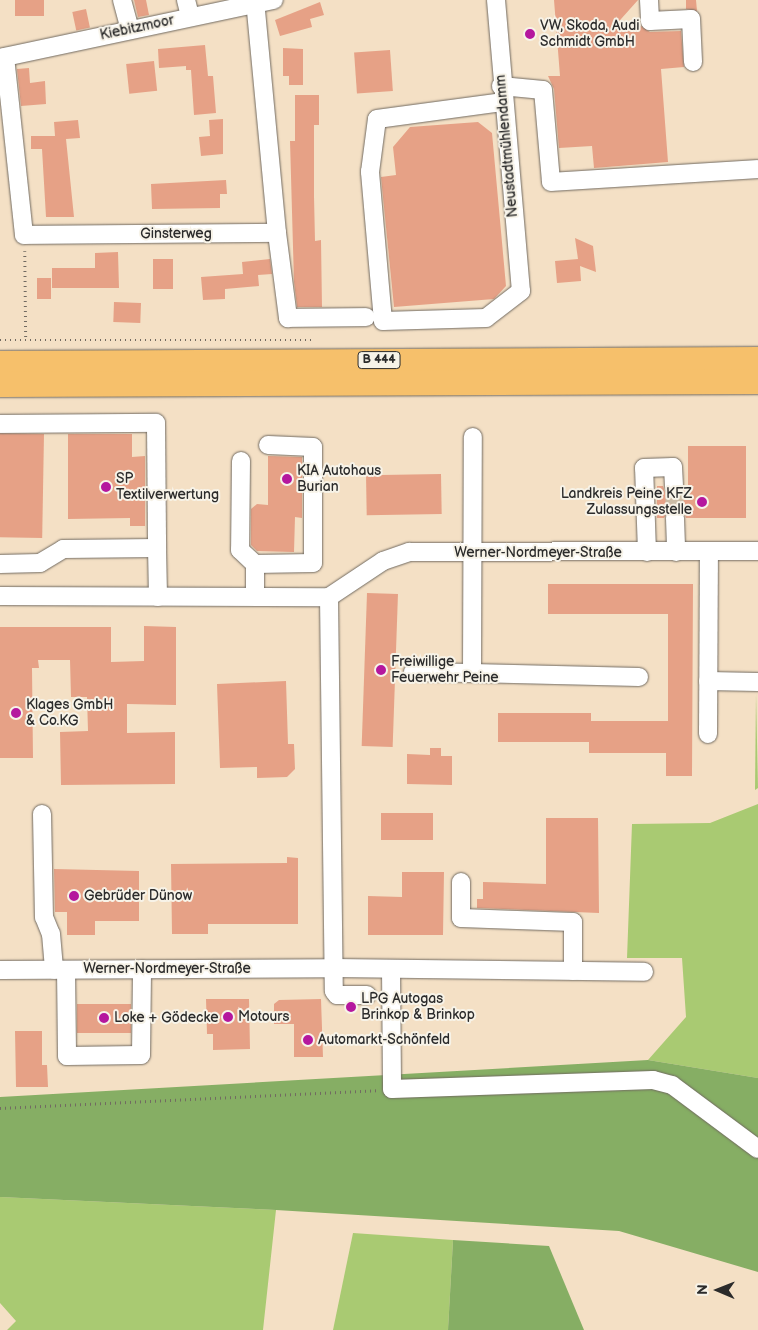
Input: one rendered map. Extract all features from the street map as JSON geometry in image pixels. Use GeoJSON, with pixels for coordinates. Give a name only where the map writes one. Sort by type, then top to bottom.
{"type":"FeatureCollection","features":[{"type":"Feature","properties":{"kind":"highway","name":"B 444"},"geometry":{"type":"LineString","coordinates":[[0,363],[758,359]]}},
{"type":"Feature","properties":{"kind":"highway","name":"B 444"},"geometry":{"type":"LineString","coordinates":[[0,384],[758,381]]}},
{"type":"Feature","properties":{"kind":"street"},"geometry":{"type":"LineString","coordinates":[[122,0],[130,30]]}},
{"type":"Feature","properties":{"kind":"street","name":"Kiebitzmoor"},"geometry":{"type":"LineString","coordinates":[[2,57],[130,30],[188,8],[274,0]]}},
{"type":"Feature","properties":{"kind":"street","name":"Neustadtmühlendamm"},"geometry":{"type":"LineString","coordinates":[[496,0],[502,94],[521,291],[486,318],[383,321],[370,172],[377,119],[502,94]]}},
{"type":"Feature","properties":{"kind":"street"},"geometry":{"type":"LineString","coordinates":[[649,0],[650,21],[690,19],[693,62]]}},
{"type":"Feature","properties":{"kind":"street"},"geometry":{"type":"LineString","coordinates":[[255,3],[288,318],[366,316]]}},
{"type":"Feature","properties":{"kind":"street"},"geometry":{"type":"LineString","coordinates":[[2,57],[24,235]]}},
{"type":"Feature","properties":{"kind":"street"},"geometry":{"type":"LineString","coordinates":[[502,94],[543,90],[551,182],[758,169]]}},
{"type":"Feature","properties":{"kind":"street","name":"Ginsterweg"},"geometry":{"type":"LineString","coordinates":[[24,235],[278,233]]}},
{"type":"Feature","properties":{"kind":"street"},"geometry":{"type":"LineString","coordinates":[[0,424],[156,423],[158,597]]}},
{"type":"Feature","properties":{"kind":"street"},"geometry":{"type":"LineString","coordinates":[[472,673],[475,553],[473,437]]}},
{"type":"Feature","properties":{"kind":"street"},"geometry":{"type":"LineString","coordinates":[[241,461],[240,550],[255,564],[313,563],[313,447],[268,445]]}},
{"type":"Feature","properties":{"kind":"street"},"geometry":{"type":"LineString","coordinates":[[647,552],[644,468],[673,467],[674,486]]}},
{"type":"Feature","properties":{"kind":"street"},"geometry":{"type":"LineString","coordinates":[[675,518],[676,552]]}},
{"type":"Feature","properties":{"kind":"street"},"geometry":{"type":"LineString","coordinates":[[0,564],[40,563],[63,549],[157,548]]}},
{"type":"Feature","properties":{"kind":"street","name":"Werner-Nordmeyer-Straße"},"geometry":{"type":"LineString","coordinates":[[329,597],[383,561],[409,552],[758,551]]}},
{"type":"Feature","properties":{"kind":"street"},"geometry":{"type":"LineString","coordinates":[[708,734],[709,552]]}},
{"type":"Feature","properties":{"kind":"street"},"geometry":{"type":"LineString","coordinates":[[255,564],[255,596]]}},
{"type":"Feature","properties":{"kind":"street"},"geometry":{"type":"LineString","coordinates":[[0,596],[329,597],[334,968],[337,995],[367,995]]}},
{"type":"Feature","properties":{"kind":"street"},"geometry":{"type":"LineString","coordinates":[[413,672],[639,677]]}},
{"type":"Feature","properties":{"kind":"street"},"geometry":{"type":"LineString","coordinates":[[708,681],[758,682]]}},
{"type":"Feature","properties":{"kind":"street"},"geometry":{"type":"LineString","coordinates":[[42,814],[44,917],[51,934],[60,970],[67,1056],[141,1055],[142,969]]}},
{"type":"Feature","properties":{"kind":"street"},"geometry":{"type":"LineString","coordinates":[[461,882],[461,918],[573,922],[573,971]]}},
{"type":"Feature","properties":{"kind":"street","name":"Werner-Nordmeyer-Straße"},"geometry":{"type":"LineString","coordinates":[[0,970],[334,968],[644,972]]}},
{"type":"Feature","properties":{"kind":"street"},"geometry":{"type":"LineString","coordinates":[[391,969],[392,1089],[653,1080],[672,1085],[758,1149]]}},
{"type":"Feature","properties":{"kind":"path"},"geometry":{"type":"LineString","coordinates":[[24,235],[26,340]]}},
{"type":"Feature","properties":{"kind":"path"},"geometry":{"type":"LineString","coordinates":[[0,1108],[392,1089]]}},
{"type":"Feature","properties":{"kind":"green space"},"geometry":{"type":"Polygon","coordinates":[[[756,693],[758,788],[755,790],[756,693]]]}},
{"type":"Feature","properties":{"kind":"green space"},"geometry":{"type":"Polygon","coordinates":[[[758,804],[758,1078],[648,1060],[686,1017],[682,958],[627,958],[632,824],[710,823],[758,804]]]}},
{"type":"Feature","properties":{"kind":"green space"},"geometry":{"type":"Polygon","coordinates":[[[648,1060],[758,1078],[758,1272],[619,1231],[276,1210],[0,1197],[0,1097],[648,1060]]]}},
{"type":"Feature","properties":{"kind":"green space"},"geometry":{"type":"Polygon","coordinates":[[[0,1197],[276,1210],[263,1330],[7,1330],[16,1321],[0,1303],[0,1197]]]}},
{"type":"Feature","properties":{"kind":"green space"},"geometry":{"type":"Polygon","coordinates":[[[353,1233],[453,1240],[448,1330],[333,1330],[353,1233]]]}},
{"type":"Feature","properties":{"kind":"green space"},"geometry":{"type":"Polygon","coordinates":[[[453,1240],[549,1246],[584,1330],[448,1330],[453,1240]]]}},
{"type":"Feature","properties":{"kind":"building"},"geometry":{"type":"Polygon","coordinates":[[[15,0],[44,0],[44,16],[15,16],[15,0]]]}},
{"type":"Feature","properties":{"kind":"building"},"geometry":{"type":"Polygon","coordinates":[[[134,0],[146,0],[149,15],[138,17],[134,0]]]}},
{"type":"Feature","properties":{"kind":"building"},"geometry":{"type":"Polygon","coordinates":[[[554,0],[638,0],[613,28],[641,26],[650,32],[681,31],[684,67],[661,69],[668,162],[594,168],[592,146],[559,148],[554,89],[548,76],[560,76],[554,0]]]}},
{"type":"Feature","properties":{"kind":"building"},"geometry":{"type":"Polygon","coordinates":[[[686,0],[696,0],[697,11],[686,9],[686,0]]]}},
{"type":"Feature","properties":{"kind":"building"},"geometry":{"type":"Polygon","coordinates":[[[320,2],[324,15],[310,19],[312,27],[280,36],[275,20],[320,2]]]}},
{"type":"Feature","properties":{"kind":"building"},"geometry":{"type":"Polygon","coordinates":[[[86,9],[90,28],[76,30],[72,12],[86,9]]]}},
{"type":"Feature","properties":{"kind":"building"},"geometry":{"type":"Polygon","coordinates":[[[205,45],[208,76],[213,76],[216,113],[194,115],[191,70],[186,70],[186,66],[159,68],[158,49],[205,45]]]}},
{"type":"Feature","properties":{"kind":"building"},"geometry":{"type":"Polygon","coordinates":[[[283,48],[303,49],[303,85],[289,85],[289,76],[283,76],[283,48]]]}},
{"type":"Feature","properties":{"kind":"building"},"geometry":{"type":"Polygon","coordinates":[[[390,50],[393,91],[357,93],[354,53],[390,50]]]}},
{"type":"Feature","properties":{"kind":"building"},"geometry":{"type":"Polygon","coordinates":[[[154,61],[157,91],[129,94],[126,64],[154,61]]]}},
{"type":"Feature","properties":{"kind":"building"},"geometry":{"type":"Polygon","coordinates":[[[29,68],[30,83],[45,81],[46,104],[21,106],[17,69],[29,68]]]}},
{"type":"Feature","properties":{"kind":"building"},"geometry":{"type":"Polygon","coordinates":[[[295,95],[319,95],[319,125],[314,125],[314,196],[315,241],[321,240],[322,307],[297,307],[294,282],[290,141],[295,141],[295,95]]]}},
{"type":"Feature","properties":{"kind":"building"},"geometry":{"type":"Polygon","coordinates":[[[223,119],[223,154],[201,156],[199,137],[210,136],[209,120],[223,119]]]}},
{"type":"Feature","properties":{"kind":"building"},"geometry":{"type":"Polygon","coordinates":[[[78,120],[80,138],[66,139],[74,217],[46,217],[42,149],[31,149],[31,136],[55,136],[54,122],[78,120]]]}},
{"type":"Feature","properties":{"kind":"building"},"geometry":{"type":"Polygon","coordinates":[[[478,122],[492,133],[506,286],[494,299],[394,307],[381,177],[396,175],[393,147],[410,127],[478,122]]]}},
{"type":"Feature","properties":{"kind":"building"},"geometry":{"type":"Polygon","coordinates":[[[226,180],[227,194],[220,194],[220,208],[152,209],[151,184],[226,180]]]}},
{"type":"Feature","properties":{"kind":"building"},"geometry":{"type":"Polygon","coordinates":[[[575,238],[593,246],[596,272],[580,266],[581,281],[557,283],[555,261],[578,259],[575,238]]]}},
{"type":"Feature","properties":{"kind":"building"},"geometry":{"type":"Polygon","coordinates":[[[118,252],[119,288],[52,288],[52,268],[95,268],[95,253],[118,252]]]}},
{"type":"Feature","properties":{"kind":"building"},"geometry":{"type":"Polygon","coordinates":[[[153,259],[173,259],[173,289],[153,289],[153,259]]]}},
{"type":"Feature","properties":{"kind":"building"},"geometry":{"type":"Polygon","coordinates":[[[270,259],[272,274],[258,275],[259,286],[225,289],[225,299],[203,300],[201,277],[243,274],[242,262],[270,259]]]}},
{"type":"Feature","properties":{"kind":"building"},"geometry":{"type":"Polygon","coordinates":[[[37,278],[51,278],[51,299],[37,299],[37,278]]]}},
{"type":"Feature","properties":{"kind":"building"},"geometry":{"type":"Polygon","coordinates":[[[114,302],[141,303],[140,323],[113,322],[114,302]]]}},
{"type":"Feature","properties":{"kind":"building"},"geometry":{"type":"Polygon","coordinates":[[[0,433],[44,434],[42,538],[0,537],[0,433]]]}},
{"type":"Feature","properties":{"kind":"building","name":"SP Textilverwertung"},"geometry":{"type":"Polygon","coordinates":[[[68,434],[132,434],[132,457],[145,456],[145,526],[130,526],[130,518],[68,519],[68,434]]]}},
{"type":"Feature","properties":{"kind":"building","name":"Landkreis Peine KFZ Zulassungsstelle"},"geometry":{"type":"Polygon","coordinates":[[[688,446],[746,446],[746,518],[686,518],[684,512],[675,507],[669,509],[664,518],[657,518],[657,486],[663,486],[665,492],[674,497],[688,486],[688,446]]]}},
{"type":"Feature","properties":{"kind":"building","name":"KIA Autohaus Burian"},"geometry":{"type":"Polygon","coordinates":[[[268,456],[302,457],[302,518],[295,517],[294,552],[257,551],[251,545],[251,509],[257,504],[268,505],[268,456]]]}},
{"type":"Feature","properties":{"kind":"building"},"geometry":{"type":"Polygon","coordinates":[[[441,474],[442,514],[367,515],[366,475],[441,474]]]}},
{"type":"Feature","properties":{"kind":"building"},"geometry":{"type":"Polygon","coordinates":[[[548,584],[693,584],[692,776],[666,776],[666,753],[589,753],[589,742],[498,742],[498,713],[591,713],[591,721],[668,721],[668,614],[548,614],[548,584]]]}},
{"type":"Feature","properties":{"kind":"building","name":"Freiwillige Feuerwehr Peine"},"geometry":{"type":"Polygon","coordinates":[[[367,593],[398,594],[393,747],[362,746],[367,593]]]}},
{"type":"Feature","properties":{"kind":"building"},"geometry":{"type":"Polygon","coordinates":[[[144,626],[176,627],[176,705],[127,704],[127,733],[175,732],[175,784],[61,785],[60,732],[88,731],[87,697],[71,697],[70,660],[38,660],[39,668],[32,668],[33,758],[0,758],[0,627],[111,627],[111,662],[144,661],[144,626]]]}},
{"type":"Feature","properties":{"kind":"building"},"geometry":{"type":"Polygon","coordinates":[[[286,681],[288,744],[294,744],[295,769],[287,777],[257,778],[257,767],[220,768],[217,684],[286,681]]]}},
{"type":"Feature","properties":{"kind":"building"},"geometry":{"type":"Polygon","coordinates":[[[430,748],[441,748],[441,756],[452,756],[452,785],[407,784],[407,754],[430,755],[430,748]]]}},
{"type":"Feature","properties":{"kind":"building"},"geometry":{"type":"Polygon","coordinates":[[[381,813],[433,813],[433,840],[381,840],[381,813]]]}},
{"type":"Feature","properties":{"kind":"building"},"geometry":{"type":"Polygon","coordinates":[[[546,818],[598,818],[599,913],[477,908],[477,899],[483,899],[483,882],[546,884],[546,818]]]}},
{"type":"Feature","properties":{"kind":"building"},"geometry":{"type":"Polygon","coordinates":[[[287,857],[298,858],[298,924],[208,924],[208,934],[172,934],[171,864],[287,863],[287,857]]]}},
{"type":"Feature","properties":{"kind":"building"},"geometry":{"type":"Polygon","coordinates":[[[54,869],[139,871],[139,921],[95,921],[95,935],[67,935],[67,912],[55,912],[54,869]]]}},
{"type":"Feature","properties":{"kind":"building"},"geometry":{"type":"Polygon","coordinates":[[[402,872],[444,872],[443,935],[368,935],[368,896],[402,897],[402,872]]]}},
{"type":"Feature","properties":{"kind":"building","name":"Motours"},"geometry":{"type":"Polygon","coordinates":[[[206,999],[249,999],[250,1049],[213,1050],[213,1034],[207,1034],[206,999]]]}},
{"type":"Feature","properties":{"kind":"building","name":"Automarkt-Schönfeld"},"geometry":{"type":"Polygon","coordinates":[[[321,999],[323,1057],[294,1057],[294,1024],[274,1024],[274,1004],[279,1000],[321,999]]]}},
{"type":"Feature","properties":{"kind":"building","name":"Loke + Gödecke"},"geometry":{"type":"Polygon","coordinates":[[[77,1004],[131,1004],[131,1033],[77,1033],[77,1004]]]}},
{"type":"Feature","properties":{"kind":"building"},"geometry":{"type":"Polygon","coordinates":[[[15,1031],[42,1031],[42,1065],[47,1065],[48,1087],[16,1087],[15,1031]]]}},
{"type":"Feature","properties":{"kind":"tunnel"},"geometry":{"type":"LineString","coordinates":[[674,486],[675,518]]}},
{"type":"Feature","properties":{"kind":"place","name":"VW, Skoda, Audi Schmidt GmbH"},"geometry":{"type":"Point","coordinates":[530,34]}},
{"type":"Feature","properties":{"kind":"place","name":"KIA Autohaus Burian"},"geometry":{"type":"Point","coordinates":[287,479]}},
{"type":"Feature","properties":{"kind":"place","name":"SP Textilverwertung"},"geometry":{"type":"Point","coordinates":[106,487]}},
{"type":"Feature","properties":{"kind":"place","name":"Landkreis Peine KFZ Zulassungsstelle"},"geometry":{"type":"Point","coordinates":[702,502]}},
{"type":"Feature","properties":{"kind":"place","name":"Freiwillige Feuerwehr Peine"},"geometry":{"type":"Point","coordinates":[381,670]}},
{"type":"Feature","properties":{"kind":"place","name":"Klages GmbH & Co.KG"},"geometry":{"type":"Point","coordinates":[16,713]}},
{"type":"Feature","properties":{"kind":"place","name":"Gebrüder Dünow"},"geometry":{"type":"Point","coordinates":[74,896]}},
{"type":"Feature","properties":{"kind":"place","name":"LPG Autogas Brinkop & Brinkop"},"geometry":{"type":"Point","coordinates":[351,1007]}},
{"type":"Feature","properties":{"kind":"place","name":"Motours"},"geometry":{"type":"Point","coordinates":[228,1017]}},
{"type":"Feature","properties":{"kind":"place","name":"Loke + Gödecke"},"geometry":{"type":"Point","coordinates":[104,1018]}},
{"type":"Feature","properties":{"kind":"place","name":"Automarkt-Schönfeld"},"geometry":{"type":"Point","coordinates":[308,1040]}}]}
